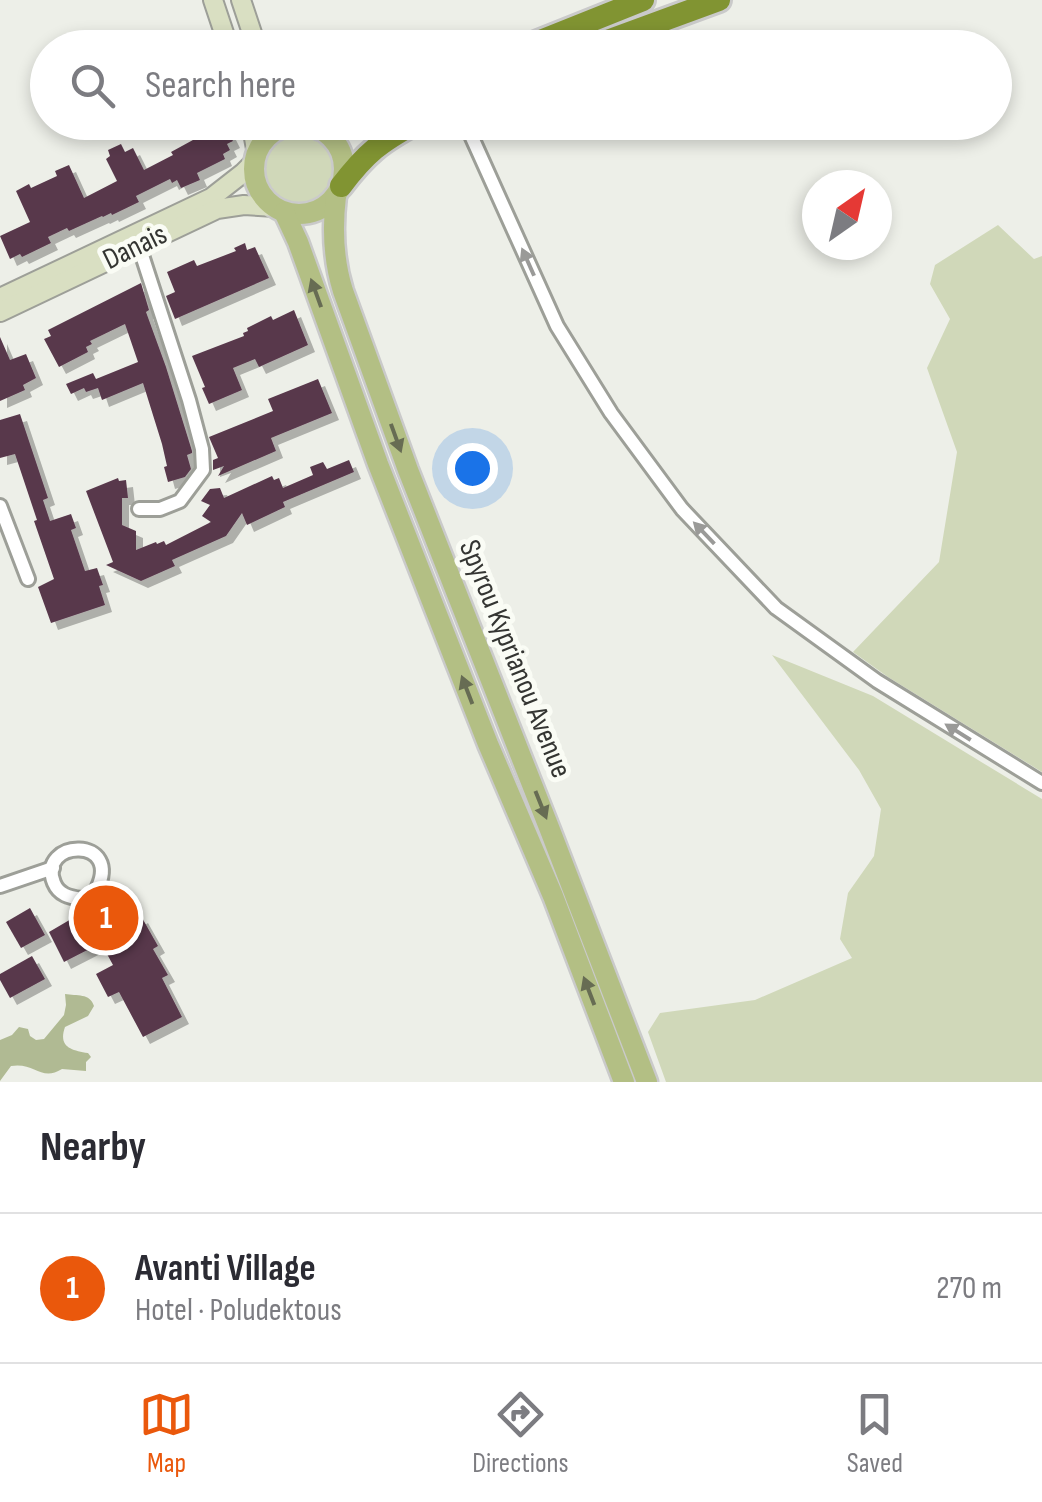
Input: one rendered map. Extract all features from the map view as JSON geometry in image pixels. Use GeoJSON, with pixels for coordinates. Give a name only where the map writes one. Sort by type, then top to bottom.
{"type":"FeatureCollection","features":[{"type":"Feature","properties":{"kind":"highway"},"geometry":{"type":"LineString","coordinates":[[568,30],[643,0]]}},
{"type":"Feature","properties":{"kind":"highway"},"geometry":{"type":"LineString","coordinates":[[637,30],[719,0]]}},
{"type":"Feature","properties":{"kind":"highway"},"geometry":{"type":"LineString","coordinates":[[338,191],[384,140]]}},
{"type":"Feature","properties":{"kind":"main road"},"geometry":{"type":"LineString","coordinates":[[213,0],[224,30]]}},
{"type":"Feature","properties":{"kind":"main road"},"geometry":{"type":"LineString","coordinates":[[241,0],[251,30]]}},
{"type":"Feature","properties":{"kind":"main road"},"geometry":{"type":"LineString","coordinates":[[254,140],[258,188],[280,210],[298,214],[326,206],[338,191],[344,164],[342,153],[332,140]]}},
{"type":"Feature","properties":{"kind":"main road"},"geometry":{"type":"LineString","coordinates":[[256,158],[266,140]]}},
{"type":"Feature","properties":{"kind":"main road","name":"Danais"},"geometry":{"type":"LineString","coordinates":[[0,298],[211,198],[256,158]]}},
{"type":"Feature","properties":{"kind":"main road","name":"Spyrou Kyprianou Avenue"},"geometry":{"type":"LineString","coordinates":[[338,191],[333,223],[334,256],[350,309],[408,470],[647,1082]]}},
{"type":"Feature","properties":{"kind":"main road","name":"Danais"},"geometry":{"type":"LineString","coordinates":[[0,312],[217,208],[244,205],[280,210]]}},
{"type":"Feature","properties":{"kind":"main road","name":"Spyrou Kyprianou Avenue"},"geometry":{"type":"LineString","coordinates":[[280,210],[298,242],[378,464],[624,1082]]}},
{"type":"Feature","properties":{"kind":"street"},"geometry":{"type":"LineString","coordinates":[[472,140],[556,326],[611,413],[682,509],[776,608],[877,681],[1042,783]]}},
{"type":"Feature","properties":{"kind":"street"},"geometry":{"type":"LineString","coordinates":[[139,246],[202,448],[202,470],[180,501],[160,509],[139,509]]}},
{"type":"Feature","properties":{"kind":"street"},"geometry":{"type":"LineString","coordinates":[[0,506],[28,579]]}},
{"type":"Feature","properties":{"kind":"street"},"geometry":{"type":"LineString","coordinates":[[81,899],[68,897],[55,886],[53,868],[67,850],[75,848],[97,857],[103,871],[96,891]]}},
{"type":"Feature","properties":{"kind":"street"},"geometry":{"type":"LineString","coordinates":[[0,886],[53,868]]}},
{"type":"Feature","properties":{"kind":"shaded area"},"geometry":{"type":"Polygon","coordinates":[[[282,140],[316,140],[331,156],[331,182],[312,201],[286,201],[267,182],[267,156],[282,140]]]}},
{"type":"Feature","properties":{"kind":"shaded area"},"geometry":{"type":"Polygon","coordinates":[[[998,225],[1034,259],[1042,256],[1042,772],[853,652],[939,562],[957,452],[927,368],[950,319],[930,284],[935,265],[998,225]]]}},
{"type":"Feature","properties":{"kind":"shaded area"},"geometry":{"type":"Polygon","coordinates":[[[772,655],[873,696],[1042,799],[1042,1082],[666,1082],[648,1032],[660,1013],[755,1000],[852,958],[840,939],[848,893],[874,856],[881,809],[859,770],[772,655]]]}},
{"type":"Feature","properties":{"kind":"shaded area"},"geometry":{"type":"Polygon","coordinates":[[[65,994],[86,997],[94,1006],[88,1016],[65,1027],[63,1034],[68,1046],[91,1057],[86,1062],[86,1071],[62,1069],[43,1073],[11,1066],[0,1081],[0,1040],[19,1027],[28,1029],[36,1040],[44,1039],[64,1015],[65,994]]]}},
{"type":"Feature","properties":{"kind":"building"},"geometry":{"type":"Polygon","coordinates":[[[193,140],[233,141],[227,144],[230,150],[223,154],[225,159],[197,173],[200,180],[181,188],[177,180],[172,183],[170,179],[136,196],[139,202],[69,231],[67,228],[48,237],[51,243],[10,259],[0,236],[30,222],[16,191],[57,176],[55,171],[69,165],[84,198],[117,181],[106,159],[110,156],[108,150],[121,144],[125,152],[133,148],[144,170],[173,155],[171,152],[193,140]]]}},
{"type":"Feature","properties":{"kind":"building"},"geometry":{"type":"Polygon","coordinates":[[[245,243],[247,250],[255,247],[269,278],[175,319],[166,296],[175,292],[167,272],[194,260],[197,266],[236,251],[234,248],[245,243]]]}},
{"type":"Feature","properties":{"kind":"building"},"geometry":{"type":"Polygon","coordinates":[[[141,283],[149,310],[146,312],[192,451],[187,455],[191,469],[185,477],[168,482],[162,444],[143,383],[102,400],[98,388],[86,392],[84,388],[71,394],[66,384],[93,373],[96,379],[138,362],[125,324],[90,341],[88,352],[59,367],[44,339],[51,336],[48,330],[141,283]]]}},
{"type":"Feature","properties":{"kind":"building"},"geometry":{"type":"Polygon","coordinates":[[[294,310],[308,345],[259,367],[255,359],[233,368],[242,390],[209,404],[192,356],[244,336],[247,328],[271,316],[273,320],[294,310]]]}},
{"type":"Feature","properties":{"kind":"building"},"geometry":{"type":"Polygon","coordinates":[[[0,337],[10,360],[26,354],[36,378],[23,385],[25,390],[0,401],[0,337]]]}},
{"type":"Feature","properties":{"kind":"building"},"geometry":{"type":"Polygon","coordinates":[[[318,379],[332,413],[271,438],[276,451],[218,476],[224,466],[213,470],[213,460],[218,458],[209,437],[273,411],[268,399],[318,379]]]}},
{"type":"Feature","properties":{"kind":"building"},"geometry":{"type":"Polygon","coordinates":[[[20,414],[48,498],[43,500],[50,521],[71,514],[76,528],[71,530],[85,571],[97,568],[103,585],[99,586],[105,605],[51,623],[38,587],[54,579],[34,521],[37,520],[15,454],[0,458],[0,420],[20,414]]]}},
{"type":"Feature","properties":{"kind":"building"},"geometry":{"type":"Polygon","coordinates":[[[349,460],[354,472],[283,502],[285,507],[247,525],[242,513],[226,536],[172,560],[175,566],[141,581],[106,565],[113,562],[86,491],[118,478],[126,480],[128,498],[122,498],[122,525],[136,531],[136,550],[156,542],[164,541],[166,545],[211,522],[202,516],[210,505],[201,501],[210,489],[220,488],[224,498],[272,476],[274,480],[279,478],[283,488],[313,475],[310,467],[323,462],[327,469],[349,460]]]}},
{"type":"Feature","properties":{"kind":"building"},"geometry":{"type":"Polygon","coordinates":[[[112,895],[115,901],[126,895],[138,918],[141,916],[158,946],[153,949],[168,975],[162,978],[182,1017],[143,1037],[119,992],[108,997],[96,974],[113,965],[101,943],[64,962],[49,932],[78,915],[91,899],[102,901],[112,895]]]}},
{"type":"Feature","properties":{"kind":"building"},"geometry":{"type":"Polygon","coordinates":[[[30,908],[45,935],[21,948],[6,922],[30,908]]]}},
{"type":"Feature","properties":{"kind":"building"},"geometry":{"type":"Polygon","coordinates":[[[32,956],[45,979],[10,998],[0,974],[32,956]]]}},
{"type":"Feature","properties":{"kind":"place","name":"Avanti Village"},"geometry":{"type":"Point","coordinates":[106,918]}}]}
